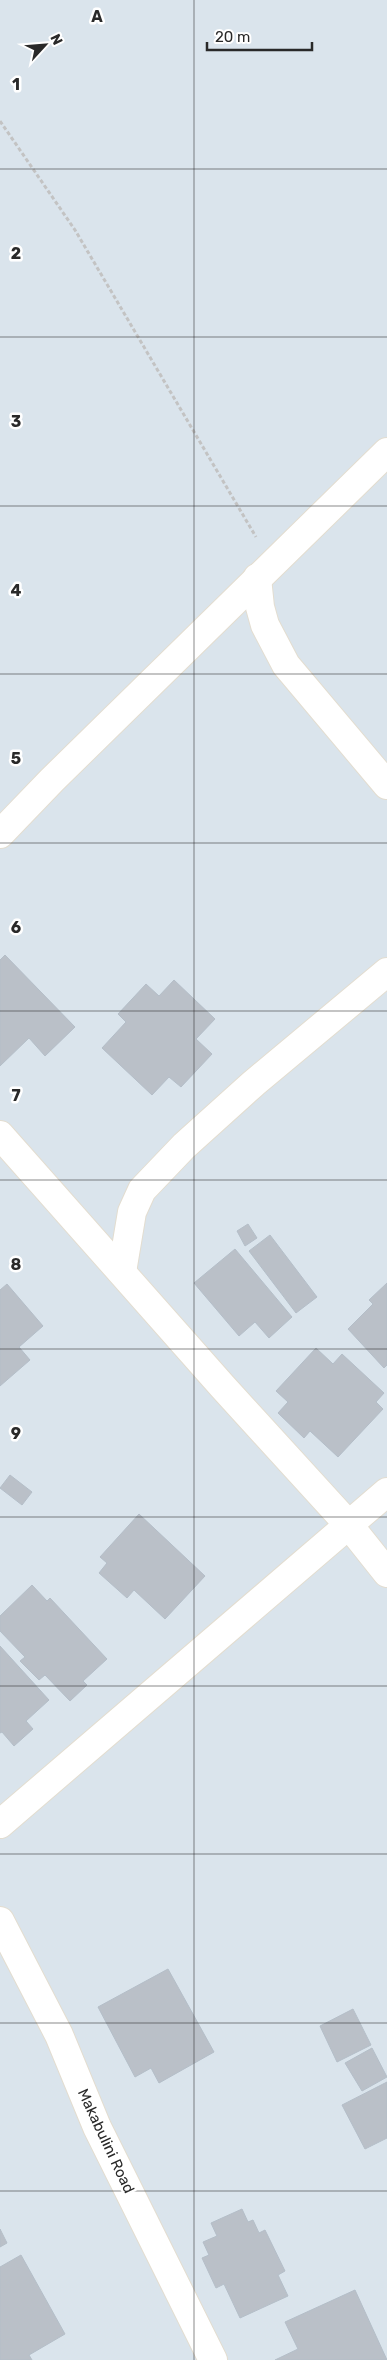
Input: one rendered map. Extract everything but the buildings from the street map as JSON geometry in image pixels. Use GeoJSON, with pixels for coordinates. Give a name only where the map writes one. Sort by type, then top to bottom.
{"type":"FeatureCollection","features":[{"type":"Feature","properties":{"kind":"street"},"geometry":{"type":"LineString","coordinates":[[0,834],[387,452]]}},
{"type":"Feature","properties":{"kind":"street"},"geometry":{"type":"LineString","coordinates":[[265,571],[260,608],[265,625],[286,665],[387,785]]}},
{"type":"Feature","properties":{"kind":"street"},"geometry":{"type":"LineString","coordinates":[[122,1272],[132,1212],[142,1190],[184,1146],[254,1083],[387,972]]}},
{"type":"Feature","properties":{"kind":"street"},"geometry":{"type":"LineString","coordinates":[[0,1135],[348,1524],[387,1573]]}},
{"type":"Feature","properties":{"kind":"street"},"geometry":{"type":"LineString","coordinates":[[0,1824],[387,1492]]}},
{"type":"Feature","properties":{"kind":"street","name":"Makabulini Road"},"geometry":{"type":"LineString","coordinates":[[0,1921],[59,2035],[97,2126],[213,2360]]}},
{"type":"Feature","properties":{"kind":"path"},"geometry":{"type":"LineString","coordinates":[[0,121],[75,230],[265,571]]}}]}
